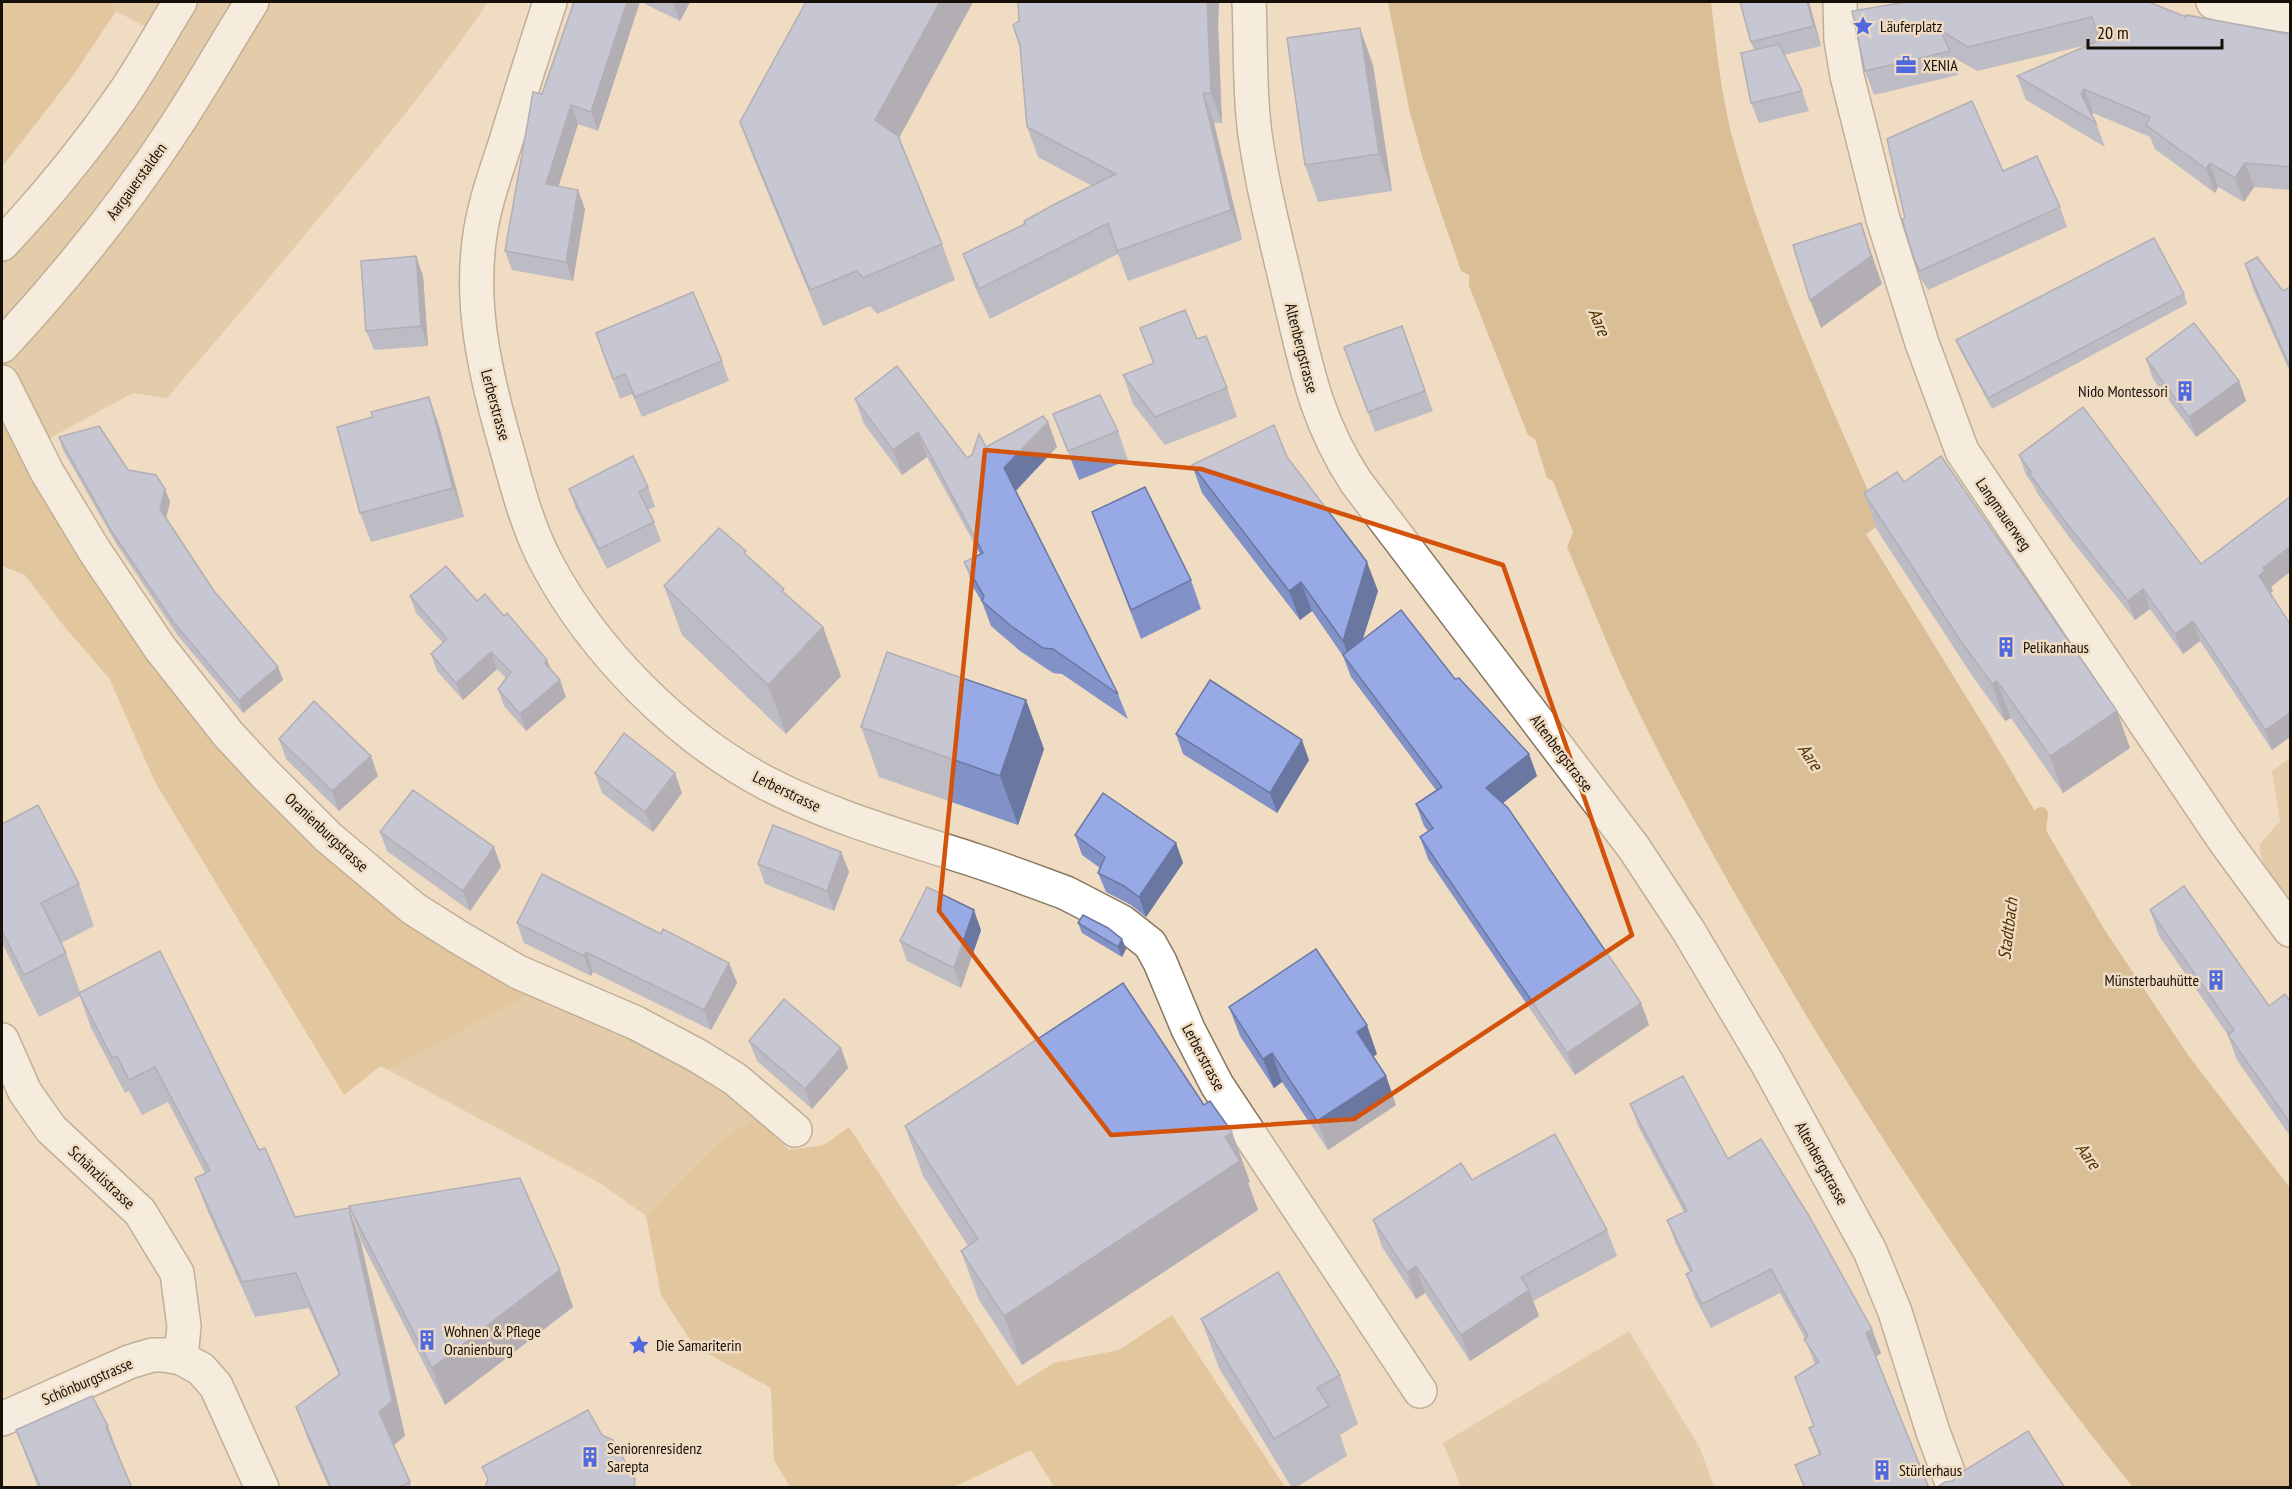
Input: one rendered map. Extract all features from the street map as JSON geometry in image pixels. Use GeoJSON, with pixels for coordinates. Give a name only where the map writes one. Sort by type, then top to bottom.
{"type":"FeatureCollection","features":[{"type":"Feature","properties":{"kind":"street"},"geometry":{"type":"LineString","coordinates":[[2,244],[47,196],[86,146],[121,97],[180,2]]}},
{"type":"Feature","properties":{"kind":"street","name":"Aargauerstalden"},"geometry":{"type":"LineString","coordinates":[[2,346],[45,299],[117,210],[176,126],[252,2]]}},
{"type":"Feature","properties":{"kind":"street","name":"Lerberstrasse"},"geometry":{"type":"LineString","coordinates":[[550,2],[483,215],[479,243],[477,313],[489,384],[519,492],[540,550],[566,596],[589,630],[650,695],[718,754],[766,783],[865,826],[976,861],[1066,893],[1098,908],[1142,935],[1156,953],[1188,1029],[1217,1085],[1420,1391]]}},
{"type":"Feature","properties":{"kind":"street","name":"Altenbergstrasse"},"geometry":{"type":"LineString","coordinates":[[1249,2],[1255,132],[1266,197],[1307,369],[1317,406],[1330,436],[1356,482],[1634,848],[1700,951],[1767,1063],[1870,1251],[1895,1312],[1954,1488]]}},
{"type":"Feature","properties":{"kind":"street","name":"Langmauerweg"},"geometry":{"type":"LineString","coordinates":[[1840,2],[1841,40],[1847,76],[1886,229],[1922,344],[1962,451],[2224,840],[2290,930]]}},
{"type":"Feature","properties":{"kind":"street"},"geometry":{"type":"LineString","coordinates":[[2212,2],[2290,16]]}},
{"type":"Feature","properties":{"kind":"street","name":"Oranienburgstrasse"},"geometry":{"type":"LineString","coordinates":[[2,382],[47,472],[76,521],[154,639],[228,734],[266,776],[328,837],[414,909],[460,938],[518,972],[636,1023],[698,1056],[735,1079],[795,1130]]}},
{"type":"Feature","properties":{"kind":"street","name":"Schänzlistrasse"},"geometry":{"type":"LineString","coordinates":[[2,1040],[25,1092],[51,1129],[140,1212],[177,1273],[184,1326],[193,1366]]}},
{"type":"Feature","properties":{"kind":"street","name":"Schönburgstrasse"},"geometry":{"type":"LineString","coordinates":[[2,1419],[129,1362],[152,1355],[165,1355],[193,1366]]}},
{"type":"Feature","properties":{"kind":"street"},"geometry":{"type":"LineString","coordinates":[[193,1366],[216,1386],[262,1488]]}},
{"type":"Feature","properties":{"kind":"highlighted area"},"geometry":{"type":"Polygon","coordinates":[[[985,450],[1201,469],[1503,565],[1632,935],[1354,1119],[1111,1135],[939,911],[985,450]]]}},
{"type":"Feature","properties":{"kind":"shaded area"},"geometry":{"type":"Polygon","coordinates":[[[2,2],[111,2],[116,11],[72,77],[2,167],[2,2]]]}},
{"type":"Feature","properties":{"kind":"shaded area"},"geometry":{"type":"Polygon","coordinates":[[[111,2],[488,2],[400,120],[167,398],[133,393],[19,455],[2,425],[2,248],[162,36],[116,11],[111,2]]]}},
{"type":"Feature","properties":{"kind":"shaded area"},"geometry":{"type":"Polygon","coordinates":[[[3,424],[37,487],[113,610],[155,669],[247,780],[297,831],[397,917],[424,936],[529,995],[388,1070],[380,1066],[344,1095],[155,782],[109,678],[63,625],[25,575],[2,566],[3,424]]]}},
{"type":"Feature","properties":{"kind":"shaded area"},"geometry":{"type":"Polygon","coordinates":[[[2290,758],[2290,906],[2266,869],[2260,844],[2280,821],[2272,771],[2290,758]]]}},
{"type":"Feature","properties":{"kind":"shaded area"},"geometry":{"type":"Polygon","coordinates":[[[529,995],[635,1041],[677,1062],[712,1083],[756,1118],[717,1143],[646,1216],[600,1183],[388,1070],[529,995]]]}},
{"type":"Feature","properties":{"kind":"shaded area"},"geometry":{"type":"Polygon","coordinates":[[[756,1118],[789,1150],[824,1145],[849,1127],[1017,1386],[1054,1363],[1119,1350],[1172,1315],[1285,1487],[1054,1487],[1031,1450],[954,1487],[790,1487],[774,1460],[771,1388],[694,1346],[661,1295],[646,1216],[717,1143],[756,1118]]]}},
{"type":"Feature","properties":{"kind":"shaded area"},"geometry":{"type":"Polygon","coordinates":[[[1629,1331],[1700,1448],[1714,1487],[1461,1487],[1443,1443],[1629,1331]]]}},
{"type":"Feature","properties":{"kind":"water","name":"Aare"},"geometry":{"type":"Polygon","coordinates":[[[1388,2],[1711,2],[1727,117],[1751,201],[1785,295],[1882,523],[1866,534],[1997,747],[2104,929],[2188,1055],[2290,1188],[2290,1487],[2133,1487],[2051,1382],[1972,1273],[1826,1048],[1748,916],[1651,736],[1628,690],[1567,547],[1573,532],[1553,481],[1547,478],[1535,439],[1528,435],[1469,286],[1469,275],[1461,271],[1424,163],[1409,109],[1388,2]]]}},
{"type":"Feature","properties":{"kind":"building"},"geometry":{"type":"Polygon","coordinates":[[[574,2],[627,2],[591,112],[571,105],[546,184],[578,190],[566,262],[505,251],[533,92],[542,94],[574,2]]]}},
{"type":"Feature","properties":{"kind":"building"},"geometry":{"type":"Polygon","coordinates":[[[806,2],[940,2],[875,120],[898,136],[942,244],[863,278],[857,271],[810,290],[740,122],[806,2]]]}},
{"type":"Feature","properties":{"kind":"building"},"geometry":{"type":"Polygon","coordinates":[[[1018,2],[1207,2],[1211,93],[1203,93],[1231,210],[1117,251],[1108,223],[979,289],[963,254],[1025,224],[1024,221],[1116,174],[1027,127],[1020,46],[1013,25],[1019,21],[1018,2]]]}},
{"type":"Feature","properties":{"kind":"building"},"geometry":{"type":"Polygon","coordinates":[[[1740,2],[1807,2],[1814,26],[1751,42],[1740,2]]]}},
{"type":"Feature","properties":{"kind":"building"},"geometry":{"type":"Polygon","coordinates":[[[1906,2],[2149,2],[2186,17],[2186,15],[2290,34],[2290,167],[2245,163],[2235,178],[2210,163],[2206,169],[2146,125],[2150,117],[2084,89],[2081,94],[2096,123],[2017,76],[2100,40],[2092,17],[1968,47],[1940,30],[1950,51],[1865,71],[1852,11],[1906,2]]]}},
{"type":"Feature","properties":{"kind":"building"},"geometry":{"type":"Polygon","coordinates":[[[1360,28],[1379,154],[1305,165],[1287,38],[1360,28]]]}},
{"type":"Feature","properties":{"kind":"building"},"geometry":{"type":"Polygon","coordinates":[[[1779,44],[1802,91],[1751,103],[1741,53],[1779,44]]]}},
{"type":"Feature","properties":{"kind":"building"},"geometry":{"type":"Polygon","coordinates":[[[1972,101],[2003,171],[2037,156],[2060,207],[1920,271],[1902,219],[1905,218],[1887,139],[1972,101]]]}},
{"type":"Feature","properties":{"kind":"building"},"geometry":{"type":"Polygon","coordinates":[[[1861,223],[1871,256],[1810,300],[1793,245],[1861,223]]]}},
{"type":"Feature","properties":{"kind":"building"},"geometry":{"type":"Polygon","coordinates":[[[2154,238],[2184,294],[1988,398],[1956,340],[2154,238]]]}},
{"type":"Feature","properties":{"kind":"building"},"geometry":{"type":"Polygon","coordinates":[[[416,256],[421,326],[366,331],[361,261],[416,256]]]}},
{"type":"Feature","properties":{"kind":"building"},"geometry":{"type":"Polygon","coordinates":[[[2257,257],[2283,291],[2290,287],[2290,367],[2245,264],[2257,257]]]}},
{"type":"Feature","properties":{"kind":"building"},"geometry":{"type":"Polygon","coordinates":[[[693,292],[722,361],[635,397],[625,374],[613,379],[596,333],[693,292]]]}},
{"type":"Feature","properties":{"kind":"building"},"geometry":{"type":"Polygon","coordinates":[[[1185,310],[1197,339],[1206,336],[1227,388],[1155,417],[1123,375],[1154,363],[1140,328],[1185,310]]]}},
{"type":"Feature","properties":{"kind":"building"},"geometry":{"type":"Polygon","coordinates":[[[2194,323],[2239,381],[2189,417],[2146,359],[2194,323]]]}},
{"type":"Feature","properties":{"kind":"building"},"geometry":{"type":"Polygon","coordinates":[[[1402,326],[1425,391],[1368,412],[1344,347],[1402,326]]]}},
{"type":"Feature","properties":{"kind":"building"},"geometry":{"type":"Polygon","coordinates":[[[897,366],[967,458],[972,455],[979,434],[986,447],[1043,416],[1048,422],[1004,468],[1118,694],[1053,649],[1043,648],[1011,626],[982,601],[984,596],[964,562],[983,553],[918,432],[893,450],[855,399],[897,366]]]}},
{"type":"Feature","properties":{"kind":"building"},"geometry":{"type":"Polygon","coordinates":[[[1100,395],[1118,431],[1068,451],[1053,414],[1100,395]]]}},
{"type":"Feature","properties":{"kind":"building"},"geometry":{"type":"Polygon","coordinates":[[[429,397],[453,488],[360,513],[337,427],[373,417],[371,412],[429,397]]]}},
{"type":"Feature","properties":{"kind":"building"},"geometry":{"type":"Polygon","coordinates":[[[2083,407],[2201,564],[2290,497],[2290,547],[2263,568],[2265,571],[2259,576],[2290,624],[2290,713],[2265,730],[2193,621],[2175,634],[2143,589],[2128,601],[2029,473],[2031,472],[2019,455],[2083,407]]]}},
{"type":"Feature","properties":{"kind":"building"},"geometry":{"type":"Polygon","coordinates":[[[1274,425],[1287,457],[1367,562],[1343,641],[1301,582],[1289,591],[1192,465],[1274,425]]]}},
{"type":"Feature","properties":{"kind":"building"},"geometry":{"type":"Polygon","coordinates":[[[99,426],[128,470],[156,475],[165,489],[160,509],[214,591],[278,667],[239,700],[174,623],[112,532],[59,437],[99,426]]]}},
{"type":"Feature","properties":{"kind":"building"},"geometry":{"type":"Polygon","coordinates":[[[633,456],[648,487],[639,492],[654,522],[599,549],[569,489],[633,456]]]}},
{"type":"Feature","properties":{"kind":"building","name":"Pelikanhaus"},"geometry":{"type":"Polygon","coordinates":[[[1941,456],[2117,711],[2050,756],[1997,681],[1992,684],[1960,640],[1864,493],[1897,472],[1904,482],[1941,456]]]}},
{"type":"Feature","properties":{"kind":"building"},"geometry":{"type":"Polygon","coordinates":[[[1145,487],[1191,580],[1131,610],[1092,512],[1145,487]]]}},
{"type":"Feature","properties":{"kind":"building"},"geometry":{"type":"Polygon","coordinates":[[[719,528],[784,589],[782,591],[823,627],[768,685],[664,586],[719,528]]]}},
{"type":"Feature","properties":{"kind":"building"},"geometry":{"type":"Polygon","coordinates":[[[446,566],[477,601],[485,594],[504,616],[507,613],[547,660],[545,663],[560,680],[520,714],[498,689],[511,672],[491,652],[456,683],[431,654],[447,639],[410,596],[446,566]]]}},
{"type":"Feature","properties":{"kind":"building"},"geometry":{"type":"Polygon","coordinates":[[[1401,610],[1455,679],[1459,678],[1529,754],[1486,788],[1508,808],[1641,1003],[1567,1053],[1420,837],[1433,828],[1416,804],[1442,787],[1343,655],[1401,610]]]}},
{"type":"Feature","properties":{"kind":"building"},"geometry":{"type":"Polygon","coordinates":[[[887,652],[1026,700],[1000,776],[861,727],[887,652]]]}},
{"type":"Feature","properties":{"kind":"building"},"geometry":{"type":"Polygon","coordinates":[[[1210,680],[1302,740],[1270,793],[1176,734],[1210,680]]]}},
{"type":"Feature","properties":{"kind":"building"},"geometry":{"type":"Polygon","coordinates":[[[314,701],[371,756],[332,791],[279,739],[314,701]]]}},
{"type":"Feature","properties":{"kind":"building"},"geometry":{"type":"Polygon","coordinates":[[[624,733],[675,773],[645,812],[595,773],[624,733]]]}},
{"type":"Feature","properties":{"kind":"building"},"geometry":{"type":"Polygon","coordinates":[[[413,790],[494,847],[463,891],[380,832],[413,790]]]}},
{"type":"Feature","properties":{"kind":"building"},"geometry":{"type":"Polygon","coordinates":[[[1103,793],[1176,843],[1139,897],[1124,886],[1098,873],[1105,857],[1075,835],[1103,793]]]}},
{"type":"Feature","properties":{"kind":"building"},"geometry":{"type":"Polygon","coordinates":[[[38,805],[79,884],[41,903],[66,953],[24,975],[2,931],[2,824],[38,805]]]}},
{"type":"Feature","properties":{"kind":"building"},"geometry":{"type":"Polygon","coordinates":[[[773,825],[841,852],[827,891],[758,864],[773,825]]]}},
{"type":"Feature","properties":{"kind":"building"},"geometry":{"type":"Polygon","coordinates":[[[542,874],[661,934],[663,929],[729,963],[704,1010],[586,952],[584,956],[517,923],[542,874]]]}},
{"type":"Feature","properties":{"kind":"building","name":"Münsterbauhütte"},"geometry":{"type":"Polygon","coordinates":[[[2184,886],[2269,1006],[2285,994],[2290,1001],[2290,1123],[2228,1035],[2234,1030],[2150,910],[2184,886]]]}},
{"type":"Feature","properties":{"kind":"building"},"geometry":{"type":"Polygon","coordinates":[[[927,887],[974,910],[954,968],[900,941],[927,887]]]}},
{"type":"Feature","properties":{"kind":"building"},"geometry":{"type":"Polygon","coordinates":[[[1083,915],[1108,928],[1122,939],[1118,947],[1078,923],[1083,915]]]}},
{"type":"Feature","properties":{"kind":"building"},"geometry":{"type":"Polygon","coordinates":[[[1316,949],[1367,1025],[1357,1032],[1386,1076],[1317,1121],[1272,1053],[1263,1059],[1229,1007],[1316,949]]]}},
{"type":"Feature","properties":{"kind":"building"},"geometry":{"type":"Polygon","coordinates":[[[160,951],[259,1150],[265,1148],[295,1217],[349,1208],[392,1401],[379,1412],[410,1482],[397,1488],[331,1488],[296,1407],[340,1374],[296,1273],[242,1282],[195,1178],[210,1171],[155,1067],[129,1080],[117,1056],[112,1058],[79,993],[160,951]]]}},
{"type":"Feature","properties":{"kind":"building"},"geometry":{"type":"Polygon","coordinates":[[[1123,983],[1204,1105],[1210,1101],[1232,1132],[1225,1137],[1240,1161],[1004,1316],[961,1251],[978,1239],[905,1126],[1123,983]]]}},
{"type":"Feature","properties":{"kind":"building"},"geometry":{"type":"Polygon","coordinates":[[[784,999],[841,1048],[805,1089],[749,1041],[784,999]]]}},
{"type":"Feature","properties":{"kind":"building"},"geometry":{"type":"Polygon","coordinates":[[[1683,1076],[1728,1159],[1761,1139],[1809,1216],[1872,1329],[1866,1333],[1929,1488],[1805,1488],[1795,1465],[1821,1454],[1809,1428],[1814,1426],[1795,1377],[1819,1362],[1804,1339],[1808,1336],[1771,1269],[1702,1304],[1686,1274],[1692,1271],[1667,1220],[1687,1211],[1630,1104],[1683,1076]]]}},
{"type":"Feature","properties":{"kind":"building"},"geometry":{"type":"Polygon","coordinates":[[[1555,1134],[1607,1230],[1521,1277],[1529,1290],[1461,1335],[1416,1266],[1407,1272],[1373,1220],[1461,1163],[1472,1180],[1555,1134]]]}},
{"type":"Feature","properties":{"kind":"building"},"geometry":{"type":"Polygon","coordinates":[[[520,1178],[560,1270],[432,1368],[349,1206],[520,1178]]]}},
{"type":"Feature","properties":{"kind":"building"},"geometry":{"type":"Polygon","coordinates":[[[1278,1272],[1340,1375],[1317,1388],[1329,1406],[1274,1439],[1201,1319],[1278,1272]]]}},
{"type":"Feature","properties":{"kind":"building"},"geometry":{"type":"Polygon","coordinates":[[[92,1396],[108,1426],[106,1427],[132,1488],[41,1488],[16,1430],[92,1396]]]}},
{"type":"Feature","properties":{"kind":"building"},"geometry":{"type":"Polygon","coordinates":[[[588,1410],[602,1435],[613,1440],[635,1479],[634,1488],[485,1488],[488,1479],[482,1467],[588,1410]]]}},
{"type":"Feature","properties":{"kind":"building"},"geometry":{"type":"Polygon","coordinates":[[[2028,1431],[2065,1488],[1936,1488],[1945,1482],[1952,1481],[1962,1472],[2028,1431]]]}},
{"type":"Feature","properties":{"kind":"waterway","name":"Stadtbach"},"geometry":{"type":"LineString","coordinates":[[2038,839],[2041,814]]}},
{"type":"Feature","properties":{"kind":"place","name":"Läuferplatz"},"geometry":{"type":"Point","coordinates":[1863,26]}},
{"type":"Feature","properties":{"kind":"place","name":"XENIA"},"geometry":{"type":"Point","coordinates":[1906,65]}},
{"type":"Feature","properties":{"kind":"place","name":"Nido Montessori"},"geometry":{"type":"Point","coordinates":[2185,391]}},
{"type":"Feature","properties":{"kind":"place","name":"Pelikanhaus"},"geometry":{"type":"Point","coordinates":[2006,647]}},
{"type":"Feature","properties":{"kind":"place","name":"Münsterbauhütte"},"geometry":{"type":"Point","coordinates":[2216,980]}},
{"type":"Feature","properties":{"kind":"place","name":"Wohnen & Pflege Oranienburg"},"geometry":{"type":"Point","coordinates":[427,1340]}},
{"type":"Feature","properties":{"kind":"place","name":"Die Samariterin"},"geometry":{"type":"Point","coordinates":[639,1345]}},
{"type":"Feature","properties":{"kind":"place","name":"Seniorenresidenz Sarepta"},"geometry":{"type":"Point","coordinates":[590,1457]}},
{"type":"Feature","properties":{"kind":"place","name":"Stürlerhaus"},"geometry":{"type":"Point","coordinates":[1882,1470]}}]}
